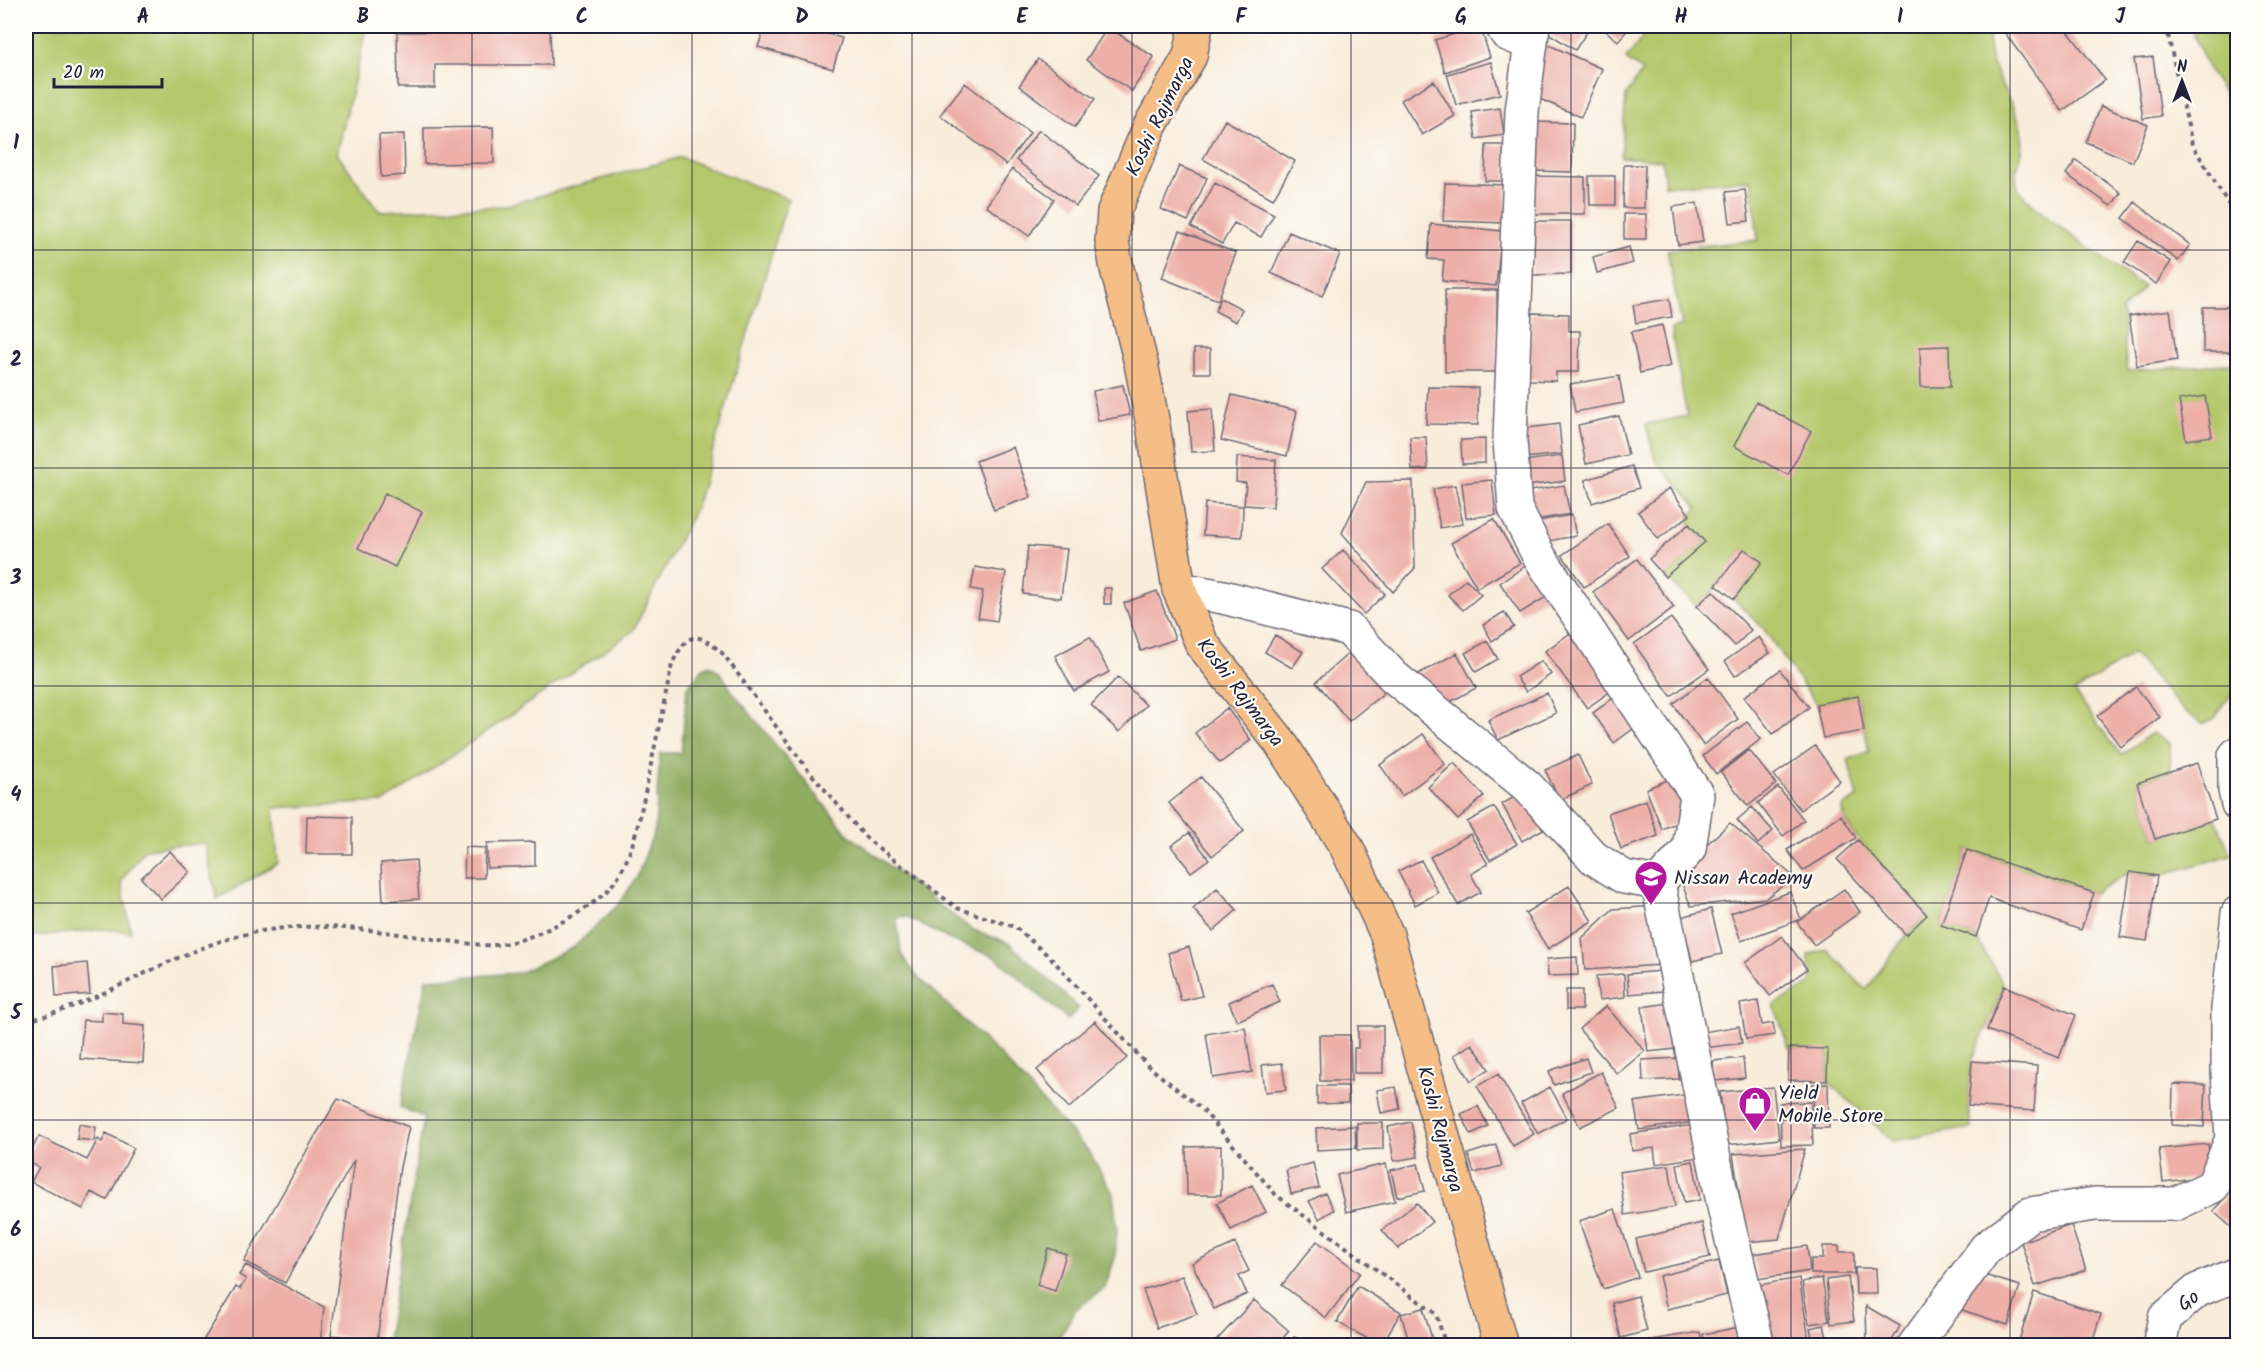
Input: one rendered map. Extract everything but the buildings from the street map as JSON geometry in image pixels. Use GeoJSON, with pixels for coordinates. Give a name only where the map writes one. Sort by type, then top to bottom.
{"type":"FeatureCollection","features":[{"type":"Feature","properties":{"kind":"main road","name":"Koshi Rajmarga"},"geometry":{"type":"LineString","coordinates":[[1196,26],[1190,56],[1150,126],[1114,211],[1112,241],[1149,404],[1179,589],[1202,644],[1280,742],[1347,848],[1387,935],[1501,1346]]}},
{"type":"Feature","properties":{"kind":"street"},"geometry":{"type":"LineString","coordinates":[[1503,26],[1508,34],[1532,35],[1522,111],[1510,440],[1515,508],[1539,556],[1697,795],[1689,849],[1658,883]]}},
{"type":"Feature","properties":{"kind":"street"},"geometry":{"type":"LineString","coordinates":[[1179,589],[1223,597],[1349,630],[1394,677],[1527,786],[1594,858],[1624,877],[1658,883]]}},
{"type":"Feature","properties":{"kind":"street"},"geometry":{"type":"LineString","coordinates":[[2238,753],[2235,756],[2235,790],[2238,804]]}},
{"type":"Feature","properties":{"kind":"street"},"geometry":{"type":"LineString","coordinates":[[1658,883],[1724,1207],[1758,1346]]}},
{"type":"Feature","properties":{"kind":"street"},"geometry":{"type":"LineString","coordinates":[[1914,1346],[1986,1248],[2030,1214],[2095,1204],[2175,1204],[2213,1186],[2232,1138],[2233,1077],[2228,1009],[2238,913]]}},
{"type":"Feature","properties":{"kind":"street","name":"Go"},"geometry":{"type":"LineString","coordinates":[[2159,1346],[2165,1318],[2198,1290],[2238,1274]]}},
{"type":"Feature","properties":{"kind":"path"},"geometry":{"type":"LineString","coordinates":[[2166,26],[2192,144],[2238,220]]}},
{"type":"Feature","properties":{"kind":"path"},"geometry":{"type":"LineString","coordinates":[[26,1021],[90,1000],[193,950],[221,939],[263,930],[356,927],[485,945],[508,943],[545,930],[569,918],[608,889],[619,875],[640,816],[672,664],[681,644],[699,637],[710,641],[724,655],[808,770],[867,839],[957,908],[1015,927],[1052,958],[1148,1066],[1202,1109],[1276,1195],[1436,1314],[1446,1346]]}},
{"type":"Feature","properties":{"kind":"green space"},"geometry":{"type":"Polygon","coordinates":[[[26,26],[367,26],[337,154],[379,211],[503,206],[681,157],[788,199],[696,507],[633,631],[384,802],[274,808],[278,863],[217,899],[205,843],[145,849],[121,881],[131,932],[103,929],[32,937],[26,950],[26,26]]]}},
{"type":"Feature","properties":{"kind":"green space"},"geometry":{"type":"Polygon","coordinates":[[[1651,26],[1993,26],[1989,47],[1991,58],[2017,117],[2023,142],[2016,173],[2018,187],[2025,197],[2056,224],[2144,287],[2122,310],[2127,371],[2237,363],[2237,690],[2233,692],[2214,719],[2203,724],[2184,711],[2133,654],[2074,692],[2121,755],[2152,733],[2170,743],[2171,772],[2137,783],[2155,839],[2216,819],[2231,855],[2157,876],[2130,872],[2094,893],[1967,850],[1941,925],[1976,937],[2004,986],[1972,1061],[1968,1106],[1971,1128],[1893,1141],[1827,1081],[1828,1050],[1789,1048],[1774,1005],[1812,983],[1808,955],[1827,949],[1866,990],[1906,935],[1927,915],[1863,846],[1844,817],[1842,807],[1858,797],[1848,760],[1869,751],[1858,697],[1816,704],[1763,628],[1734,599],[1761,562],[1744,549],[1713,591],[1697,606],[1665,577],[1705,541],[1689,524],[1690,515],[1698,508],[1655,460],[1646,424],[1687,416],[1671,329],[1682,326],[1667,250],[1758,240],[1751,180],[1665,186],[1662,160],[1621,157],[1626,96],[1642,71],[1626,59],[1651,26]]]}},
{"type":"Feature","properties":{"kind":"green space"},"geometry":{"type":"Polygon","coordinates":[[[2190,26],[2237,26],[2237,113],[2211,75],[2190,26]]]}},
{"type":"Feature","properties":{"kind":"green space"},"geometry":{"type":"Polygon","coordinates":[[[710,665],[721,673],[732,691],[848,834],[971,929],[1009,943],[1079,1008],[1068,1020],[995,957],[948,939],[907,917],[901,916],[897,919],[901,954],[915,974],[999,1054],[1089,1152],[1113,1193],[1117,1228],[1115,1258],[1105,1288],[1076,1309],[1057,1345],[386,1346],[424,1117],[400,1108],[426,979],[519,973],[574,947],[618,905],[637,877],[655,829],[660,753],[681,753],[687,688],[703,668],[710,665]]]}},
{"type":"Feature","properties":{"kind":"place","name":"Nissan Academy"},"geometry":{"type":"Point","coordinates":[1651,906]}},
{"type":"Feature","properties":{"kind":"place","name":"Yield Mobile Store"},"geometry":{"type":"Point","coordinates":[1755,1132]}}]}
